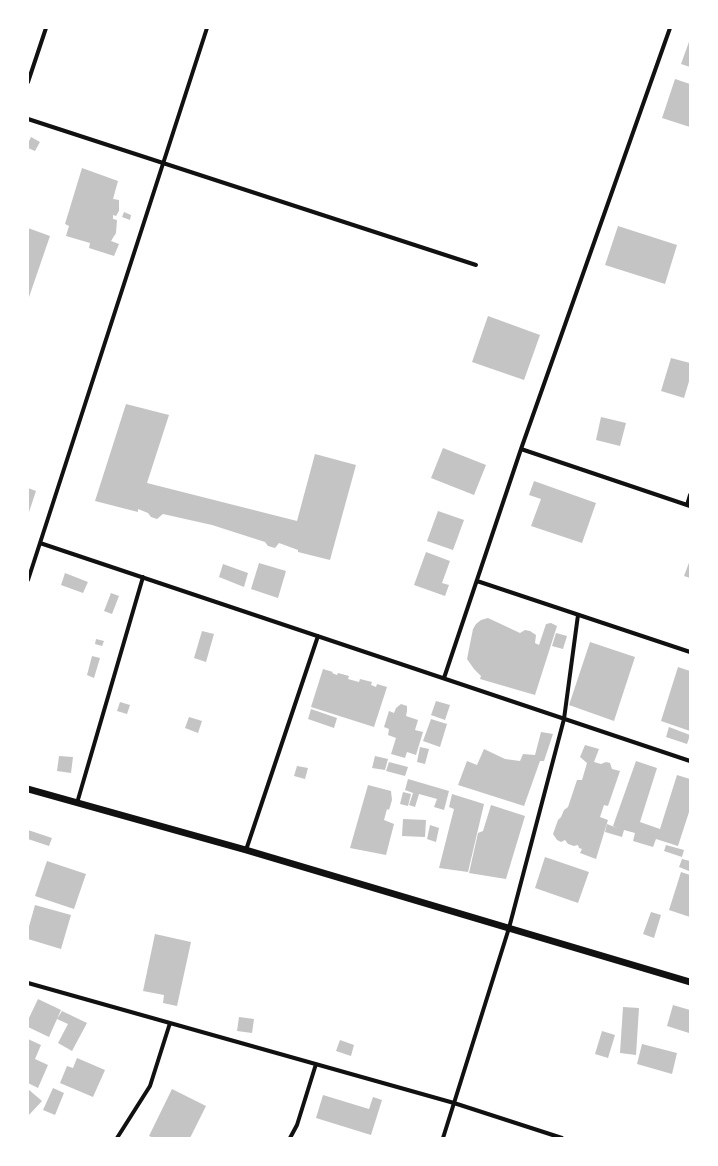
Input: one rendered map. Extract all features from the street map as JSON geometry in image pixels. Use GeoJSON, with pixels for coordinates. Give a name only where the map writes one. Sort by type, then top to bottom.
{"type":"FeatureCollection","features":[{"type":"Feature","properties":{"kind":"street"},"geometry":{"type":"LineString","coordinates":[[28,82],[46,28]]}},
{"type":"Feature","properties":{"kind":"street"},"geometry":{"type":"LineString","coordinates":[[28,580],[207,28]]}},
{"type":"Feature","properties":{"kind":"street"},"geometry":{"type":"LineString","coordinates":[[444,678],[521,449],[670,28]]}},
{"type":"Feature","properties":{"kind":"street"},"geometry":{"type":"LineString","coordinates":[[28,119],[476,265]]}},
{"type":"Feature","properties":{"kind":"street"},"geometry":{"type":"LineString","coordinates":[[521,449],[688,505],[690,495]]}},
{"type":"Feature","properties":{"kind":"street"},"geometry":{"type":"LineString","coordinates":[[40,543],[690,761]]}},
{"type":"Feature","properties":{"kind":"street"},"geometry":{"type":"LineString","coordinates":[[77,803],[143,577]]}},
{"type":"Feature","properties":{"kind":"street"},"geometry":{"type":"LineString","coordinates":[[477,581],[690,652]]}},
{"type":"Feature","properties":{"kind":"street"},"geometry":{"type":"LineString","coordinates":[[443,1138],[509,928],[564,719],[578,615]]}},
{"type":"Feature","properties":{"kind":"street"},"geometry":{"type":"LineString","coordinates":[[246,850],[318,636]]}},
{"type":"Feature","properties":{"kind":"street"},"geometry":{"type":"LineString","coordinates":[[28,789],[246,850],[690,982]]}},
{"type":"Feature","properties":{"kind":"street"},"geometry":{"type":"LineString","coordinates":[[28,983],[454,1103],[562,1138]]}},
{"type":"Feature","properties":{"kind":"street"},"geometry":{"type":"LineString","coordinates":[[117,1138],[150,1086],[170,1023]]}},
{"type":"Feature","properties":{"kind":"street"},"geometry":{"type":"LineString","coordinates":[[290,1138],[297,1125],[316,1064]]}},
{"type":"Feature","properties":{"kind":"building"},"geometry":{"type":"Polygon","coordinates":[[[690,39],[690,67],[681,64],[690,39]]]}},
{"type":"Feature","properties":{"kind":"building"},"geometry":{"type":"Polygon","coordinates":[[[675,79],[690,84],[690,127],[662,118],[675,79]]]}},
{"type":"Feature","properties":{"kind":"building"},"geometry":{"type":"Polygon","coordinates":[[[31,137],[40,142],[35,151],[28,148],[28,143],[31,137]]]}},
{"type":"Feature","properties":{"kind":"building"},"geometry":{"type":"Polygon","coordinates":[[[82,168],[118,181],[113,199],[119,200],[119,211],[116,216],[113,215],[113,219],[117,220],[116,233],[111,241],[119,244],[114,256],[89,248],[90,243],[66,236],[69,226],[65,224],[82,168]]]}},
{"type":"Feature","properties":{"kind":"building"},"geometry":{"type":"Polygon","coordinates":[[[124,212],[131,215],[130,220],[122,217],[124,212]]]}},
{"type":"Feature","properties":{"kind":"building"},"geometry":{"type":"Polygon","coordinates":[[[618,226],[677,245],[665,284],[605,265],[618,226]]]}},
{"type":"Feature","properties":{"kind":"building"},"geometry":{"type":"Polygon","coordinates":[[[28,228],[50,236],[28,300],[28,228]]]}},
{"type":"Feature","properties":{"kind":"building"},"geometry":{"type":"Polygon","coordinates":[[[488,316],[540,335],[524,380],[472,362],[488,316]]]}},
{"type":"Feature","properties":{"kind":"building"},"geometry":{"type":"Polygon","coordinates":[[[671,358],[690,363],[690,378],[684,398],[661,391],[671,358]]]}},
{"type":"Feature","properties":{"kind":"building"},"geometry":{"type":"Polygon","coordinates":[[[126,404],[169,415],[147,483],[297,521],[315,454],[356,465],[330,560],[298,552],[298,550],[279,543],[275,548],[268,546],[265,542],[212,525],[163,514],[157,519],[138,509],[138,512],[95,501],[126,404]]]}},
{"type":"Feature","properties":{"kind":"building"},"geometry":{"type":"Polygon","coordinates":[[[601,417],[626,423],[620,446],[596,440],[601,417]]]}},
{"type":"Feature","properties":{"kind":"building"},"geometry":{"type":"Polygon","coordinates":[[[443,448],[486,465],[474,495],[431,478],[443,448]]]}},
{"type":"Feature","properties":{"kind":"building"},"geometry":{"type":"Polygon","coordinates":[[[534,481],[596,503],[582,543],[531,526],[541,499],[529,495],[534,481]]]}},
{"type":"Feature","properties":{"kind":"building"},"geometry":{"type":"Polygon","coordinates":[[[28,488],[36,491],[29,512],[28,511],[28,488]]]}},
{"type":"Feature","properties":{"kind":"building"},"geometry":{"type":"Polygon","coordinates":[[[438,511],[464,520],[453,550],[427,541],[438,511]]]}},
{"type":"Feature","properties":{"kind":"building"},"geometry":{"type":"Polygon","coordinates":[[[426,552],[450,561],[442,583],[449,585],[445,596],[414,585],[426,552]]]}},
{"type":"Feature","properties":{"kind":"building"},"geometry":{"type":"Polygon","coordinates":[[[690,560],[690,578],[684,576],[690,560]]]}},
{"type":"Feature","properties":{"kind":"building"},"geometry":{"type":"Polygon","coordinates":[[[259,563],[286,571],[278,598],[251,589],[259,563]]]}},
{"type":"Feature","properties":{"kind":"building"},"geometry":{"type":"Polygon","coordinates":[[[223,564],[248,573],[244,587],[219,577],[223,564]]]}},
{"type":"Feature","properties":{"kind":"building"},"geometry":{"type":"Polygon","coordinates":[[[65,573],[88,582],[83,593],[61,585],[65,573]]]}},
{"type":"Feature","properties":{"kind":"building"},"geometry":{"type":"Polygon","coordinates":[[[111,593],[119,596],[112,614],[104,611],[111,593]]]}},
{"type":"Feature","properties":{"kind":"building"},"geometry":{"type":"Polygon","coordinates":[[[488,618],[520,633],[525,630],[530,631],[536,635],[535,643],[539,645],[546,624],[551,623],[557,626],[535,695],[480,679],[481,676],[467,659],[473,629],[481,620],[488,618]]]}},
{"type":"Feature","properties":{"kind":"building"},"geometry":{"type":"Polygon","coordinates":[[[202,631],[214,634],[206,662],[194,658],[202,631]]]}},
{"type":"Feature","properties":{"kind":"building"},"geometry":{"type":"Polygon","coordinates":[[[556,633],[567,636],[563,649],[552,646],[556,633]]]}},
{"type":"Feature","properties":{"kind":"building"},"geometry":{"type":"Polygon","coordinates":[[[96,639],[104,641],[102,646],[95,644],[96,639]]]}},
{"type":"Feature","properties":{"kind":"building"},"geometry":{"type":"Polygon","coordinates":[[[590,642],[635,657],[614,721],[569,705],[590,642]]]}},
{"type":"Feature","properties":{"kind":"building"},"geometry":{"type":"Polygon","coordinates":[[[92,656],[100,658],[94,678],[87,675],[92,656]]]}},
{"type":"Feature","properties":{"kind":"building"},"geometry":{"type":"Polygon","coordinates":[[[678,667],[690,671],[690,731],[661,721],[678,667]]]}},
{"type":"Feature","properties":{"kind":"building"},"geometry":{"type":"Polygon","coordinates":[[[323,669],[337,675],[338,673],[349,676],[348,679],[359,682],[360,679],[372,682],[371,685],[376,687],[377,684],[387,687],[374,727],[311,707],[323,669]]]}},
{"type":"Feature","properties":{"kind":"building"},"geometry":{"type":"Polygon","coordinates":[[[436,701],[450,705],[445,720],[431,715],[436,701]]]}},
{"type":"Feature","properties":{"kind":"building"},"geometry":{"type":"Polygon","coordinates":[[[120,702],[130,705],[127,714],[117,711],[120,702]]]}},
{"type":"Feature","properties":{"kind":"building"},"geometry":{"type":"Polygon","coordinates":[[[401,704],[407,706],[406,716],[418,720],[415,730],[423,732],[416,755],[407,752],[405,758],[391,754],[396,738],[388,735],[389,729],[384,727],[389,711],[394,713],[396,708],[401,704]]]}},
{"type":"Feature","properties":{"kind":"building"},"geometry":{"type":"Polygon","coordinates":[[[311,709],[337,718],[334,728],[308,719],[311,709]]]}},
{"type":"Feature","properties":{"kind":"building"},"geometry":{"type":"Polygon","coordinates":[[[189,717],[202,721],[198,733],[185,728],[189,717]]]}},
{"type":"Feature","properties":{"kind":"building"},"geometry":{"type":"Polygon","coordinates":[[[431,719],[447,724],[440,747],[423,741],[431,719]]]}},
{"type":"Feature","properties":{"kind":"building"},"geometry":{"type":"Polygon","coordinates":[[[669,727],[690,735],[687,744],[666,737],[669,727]]]}},
{"type":"Feature","properties":{"kind":"building"},"geometry":{"type":"Polygon","coordinates":[[[541,732],[553,734],[544,761],[540,761],[524,806],[458,785],[467,761],[477,765],[484,749],[505,759],[520,761],[523,754],[535,755],[541,732]]]}},
{"type":"Feature","properties":{"kind":"building"},"geometry":{"type":"Polygon","coordinates":[[[585,745],[599,749],[594,762],[601,764],[606,762],[610,763],[612,769],[620,771],[608,806],[604,805],[600,817],[608,820],[596,859],[580,853],[582,849],[579,848],[578,845],[574,846],[568,844],[565,840],[561,842],[557,840],[553,834],[558,820],[564,810],[568,807],[577,780],[582,780],[587,763],[580,757],[585,745]]]}},
{"type":"Feature","properties":{"kind":"building"},"geometry":{"type":"Polygon","coordinates":[[[420,747],[429,749],[425,764],[417,762],[420,747]]]}},
{"type":"Feature","properties":{"kind":"building"},"geometry":{"type":"Polygon","coordinates":[[[59,756],[73,757],[71,773],[57,771],[59,756]]]}},
{"type":"Feature","properties":{"kind":"building"},"geometry":{"type":"Polygon","coordinates":[[[375,756],[388,759],[385,770],[372,768],[375,756]]]}},
{"type":"Feature","properties":{"kind":"building"},"geometry":{"type":"Polygon","coordinates":[[[636,761],[657,768],[640,822],[660,829],[677,775],[690,779],[690,809],[678,846],[656,839],[653,847],[633,841],[635,833],[624,830],[622,837],[605,832],[607,824],[617,828],[613,826],[636,761]]]}},
{"type":"Feature","properties":{"kind":"building"},"geometry":{"type":"Polygon","coordinates":[[[389,762],[408,767],[405,776],[386,771],[389,762]]]}},
{"type":"Feature","properties":{"kind":"building"},"geometry":{"type":"Polygon","coordinates":[[[297,766],[308,768],[305,779],[294,776],[297,766]]]}},
{"type":"Feature","properties":{"kind":"building"},"geometry":{"type":"Polygon","coordinates":[[[408,779],[449,791],[444,810],[434,807],[437,799],[419,794],[415,807],[409,805],[413,793],[405,790],[408,779]]]}},
{"type":"Feature","properties":{"kind":"building"},"geometry":{"type":"Polygon","coordinates":[[[368,785],[391,791],[392,800],[389,810],[387,809],[384,820],[394,824],[386,855],[350,848],[368,785]]]}},
{"type":"Feature","properties":{"kind":"building"},"geometry":{"type":"Polygon","coordinates":[[[403,792],[411,794],[408,806],[400,804],[403,792]]]}},
{"type":"Feature","properties":{"kind":"building"},"geometry":{"type":"Polygon","coordinates":[[[452,794],[484,804],[468,872],[439,868],[454,809],[449,807],[452,794]]]}},
{"type":"Feature","properties":{"kind":"building"},"geometry":{"type":"Polygon","coordinates":[[[491,805],[525,816],[506,879],[469,873],[478,833],[483,831],[491,805]]]}},
{"type":"Feature","properties":{"kind":"building"},"geometry":{"type":"Polygon","coordinates":[[[403,819],[426,820],[425,837],[402,836],[403,819]]]}},
{"type":"Feature","properties":{"kind":"building"},"geometry":{"type":"Polygon","coordinates":[[[430,825],[439,828],[436,842],[427,839],[430,825]]]}},
{"type":"Feature","properties":{"kind":"building"},"geometry":{"type":"Polygon","coordinates":[[[28,830],[52,838],[49,846],[28,839],[28,830]]]}},
{"type":"Feature","properties":{"kind":"building"},"geometry":{"type":"Polygon","coordinates":[[[666,845],[684,850],[682,857],[664,851],[666,845]]]}},
{"type":"Feature","properties":{"kind":"building"},"geometry":{"type":"Polygon","coordinates":[[[545,857],[589,872],[578,903],[535,888],[545,857]]]}},
{"type":"Feature","properties":{"kind":"building"},"geometry":{"type":"Polygon","coordinates":[[[682,859],[690,861],[689,871],[679,867],[682,859]]]}},
{"type":"Feature","properties":{"kind":"building"},"geometry":{"type":"Polygon","coordinates":[[[47,861],[86,874],[74,909],[35,896],[47,861]]]}},
{"type":"Feature","properties":{"kind":"building"},"geometry":{"type":"Polygon","coordinates":[[[681,872],[690,875],[690,917],[669,910],[681,872]]]}},
{"type":"Feature","properties":{"kind":"building"},"geometry":{"type":"Polygon","coordinates":[[[35,905],[71,915],[61,949],[28,939],[28,930],[35,905]]]}},
{"type":"Feature","properties":{"kind":"building"},"geometry":{"type":"Polygon","coordinates":[[[651,912],[661,915],[654,938],[643,934],[651,912]]]}},
{"type":"Feature","properties":{"kind":"building"},"geometry":{"type":"Polygon","coordinates":[[[155,934],[191,942],[177,1006],[163,1003],[164,995],[143,991],[155,934]]]}},
{"type":"Feature","properties":{"kind":"building"},"geometry":{"type":"Polygon","coordinates":[[[38,999],[61,1010],[49,1037],[28,1027],[28,1020],[38,999]]]}},
{"type":"Feature","properties":{"kind":"building"},"geometry":{"type":"Polygon","coordinates":[[[673,1005],[690,1010],[689,1033],[667,1026],[673,1005]]]}},
{"type":"Feature","properties":{"kind":"building"},"geometry":{"type":"Polygon","coordinates":[[[623,1007],[639,1008],[636,1055],[620,1053],[623,1007]]]}},
{"type":"Feature","properties":{"kind":"building"},"geometry":{"type":"Polygon","coordinates":[[[62,1011],[87,1023],[72,1051],[58,1043],[68,1024],[57,1019],[62,1011]]]}},
{"type":"Feature","properties":{"kind":"building"},"geometry":{"type":"Polygon","coordinates":[[[239,1017],[254,1019],[252,1033],[237,1031],[239,1017]]]}},
{"type":"Feature","properties":{"kind":"building"},"geometry":{"type":"Polygon","coordinates":[[[602,1031],[615,1035],[608,1058],[595,1054],[602,1031]]]}},
{"type":"Feature","properties":{"kind":"building"},"geometry":{"type":"Polygon","coordinates":[[[28,1039],[41,1045],[35,1059],[48,1065],[38,1088],[28,1083],[28,1039]]]}},
{"type":"Feature","properties":{"kind":"building"},"geometry":{"type":"Polygon","coordinates":[[[340,1040],[354,1045],[351,1056],[336,1051],[340,1040]]]}},
{"type":"Feature","properties":{"kind":"building"},"geometry":{"type":"Polygon","coordinates":[[[642,1044],[677,1053],[672,1074],[637,1064],[642,1044]]]}},
{"type":"Feature","properties":{"kind":"building"},"geometry":{"type":"Polygon","coordinates":[[[77,1058],[105,1070],[93,1097],[60,1083],[67,1066],[73,1068],[77,1058]]]}},
{"type":"Feature","properties":{"kind":"building"},"geometry":{"type":"Polygon","coordinates":[[[53,1088],[64,1093],[55,1115],[43,1110],[53,1088]]]}},
{"type":"Feature","properties":{"kind":"building"},"geometry":{"type":"Polygon","coordinates":[[[28,1089],[42,1101],[28,1116],[28,1089]]]}},
{"type":"Feature","properties":{"kind":"building"},"geometry":{"type":"Polygon","coordinates":[[[172,1089],[206,1106],[190,1138],[154,1138],[149,1136],[172,1089]]]}},
{"type":"Feature","properties":{"kind":"building"},"geometry":{"type":"Polygon","coordinates":[[[323,1095],[369,1109],[373,1097],[382,1100],[371,1135],[316,1118],[323,1095]]]}}]}
